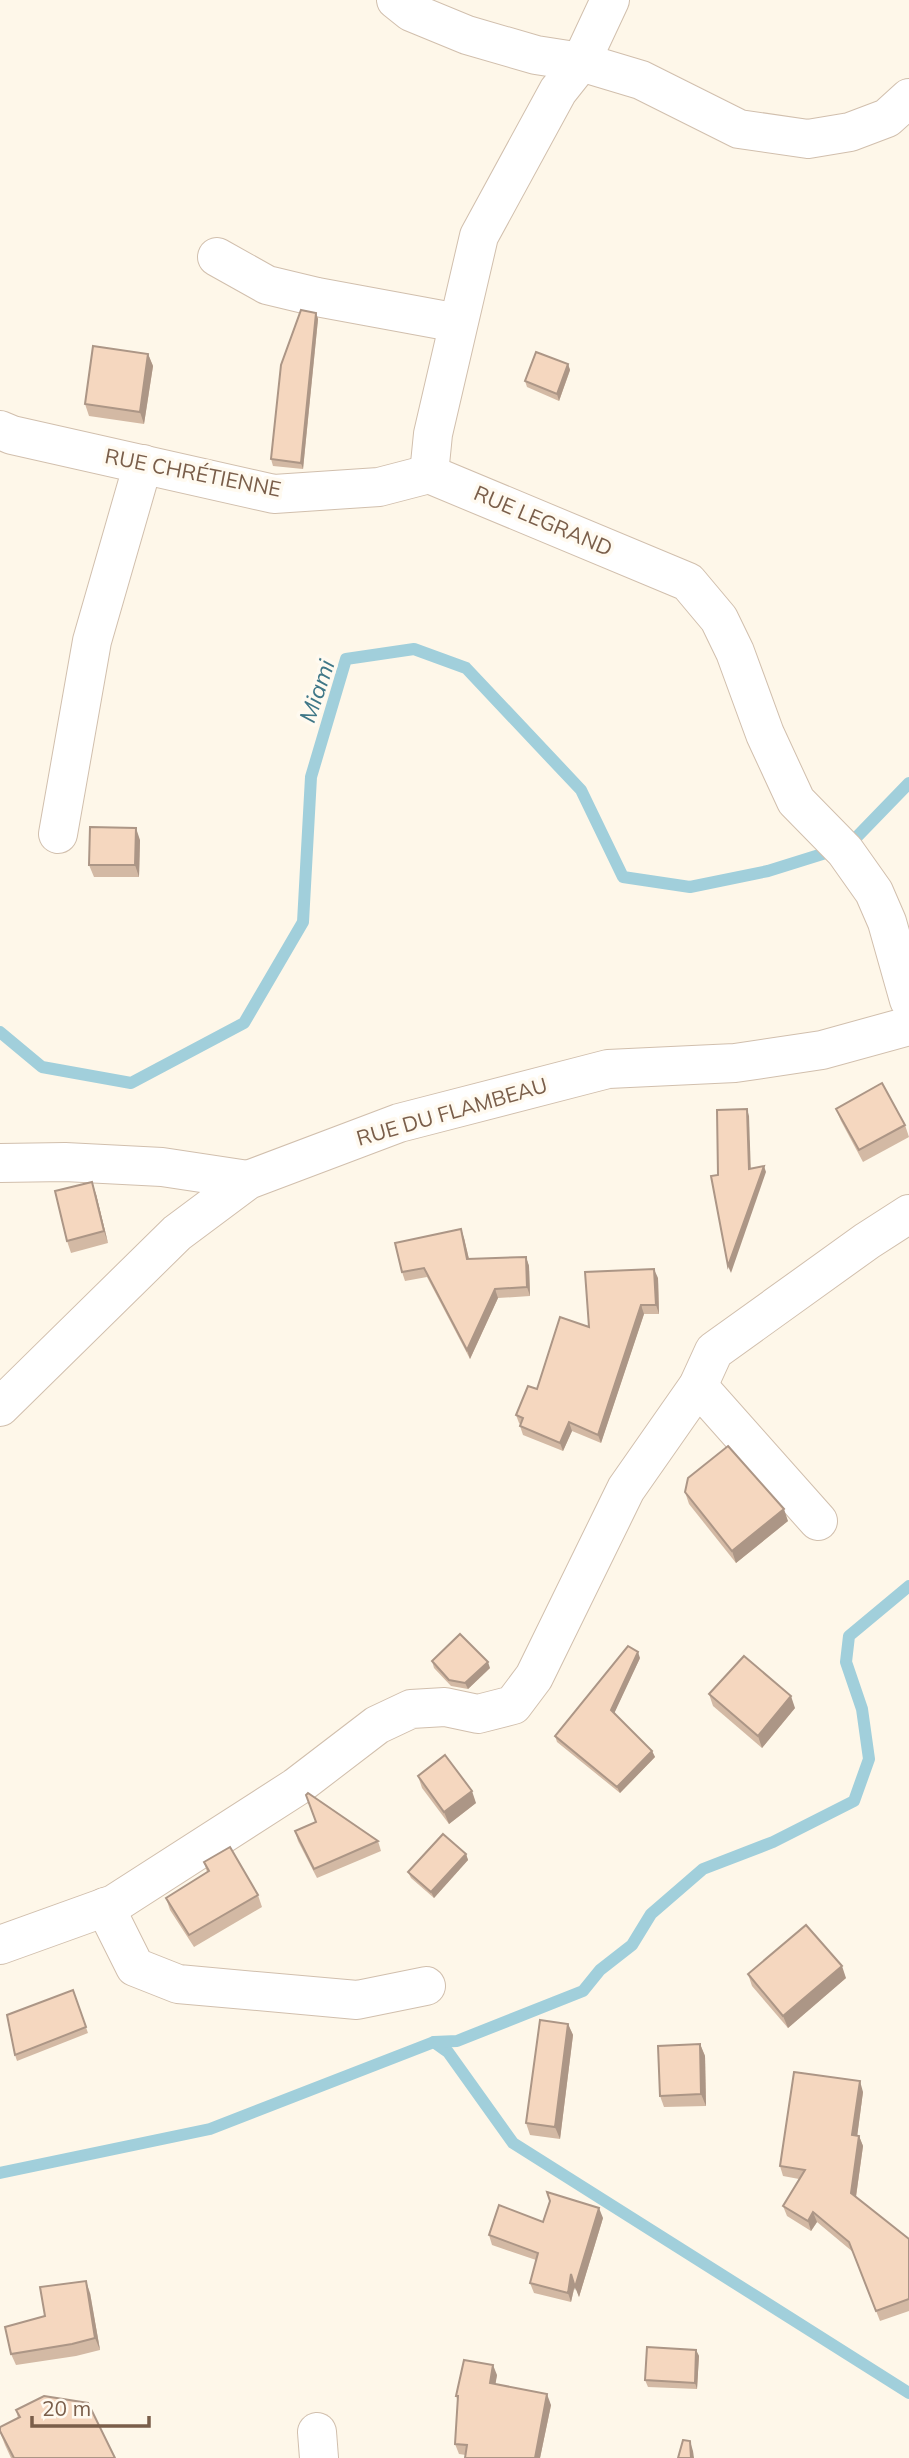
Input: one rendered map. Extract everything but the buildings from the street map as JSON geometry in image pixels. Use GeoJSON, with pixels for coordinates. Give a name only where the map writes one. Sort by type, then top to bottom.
{"type":"FeatureCollection","features":[{"type":"Feature","properties":{"kind":"street"},"geometry":{"type":"LineString","coordinates":[[396,0],[411,12],[467,35],[536,55],[581,62],[641,80],[739,129],[808,139],[850,132],[887,118],[909,98]]}},
{"type":"Feature","properties":{"kind":"street"},"geometry":{"type":"LineString","coordinates":[[429,474],[433,434],[479,236],[558,91],[581,62],[610,0]]}},
{"type":"Feature","properties":{"kind":"street"},"geometry":{"type":"LineString","coordinates":[[217,257],[267,285],[458,323]]}},
{"type":"Feature","properties":{"kind":"street","name":"RUE CHRÉTIENNE"},"geometry":{"type":"LineString","coordinates":[[0,430],[12,435],[274,494],[379,487],[429,474]]}},
{"type":"Feature","properties":{"kind":"street"},"geometry":{"type":"LineString","coordinates":[[58,834],[92,641],[143,464]]}},
{"type":"Feature","properties":{"kind":"street","name":"RUE LEGRAND"},"geometry":{"type":"LineString","coordinates":[[429,474],[688,582],[719,619],[735,652],[765,734],[796,801],[845,851],[874,892],[887,922],[909,1000]]}},
{"type":"Feature","properties":{"kind":"street","name":"RUE DU FLAMBEAU"},"geometry":{"type":"LineString","coordinates":[[0,1407],[177,1233],[248,1180],[399,1123],[608,1069],[735,1063],[821,1050],[909,1027]]}},
{"type":"Feature","properties":{"kind":"street"},"geometry":{"type":"LineString","coordinates":[[0,1163],[65,1162],[162,1167],[248,1180]]}},
{"type":"Feature","properties":{"kind":"street"},"geometry":{"type":"LineString","coordinates":[[1,1942],[114,1904],[191,1857],[296,1787],[377,1725],[411,1709],[445,1707],[478,1714],[513,1705],[534,1677],[626,1489],[698,1386],[714,1351],[909,1214]]}},
{"type":"Feature","properties":{"kind":"street"},"geometry":{"type":"LineString","coordinates":[[698,1386],[818,1521]]}},
{"type":"Feature","properties":{"kind":"street"},"geometry":{"type":"LineString","coordinates":[[105,1907],[135,1967],[178,1984],[357,2000],[426,1986]]}},
{"type":"Feature","properties":{"kind":"waterway","name":"Miami"},"geometry":{"type":"LineString","coordinates":[[0,1032],[42,1067],[131,1083],[244,1023],[303,922],[311,777],[346,659],[414,649],[466,668],[581,790],[623,877],[690,887],[768,871],[848,846],[909,783]]}},
{"type":"Feature","properties":{"kind":"waterway"},"geometry":{"type":"LineString","coordinates":[[0,2173],[210,2129],[434,2042],[457,2041],[583,1991],[600,1970],[632,1945],[651,1914],[703,1869],[773,1842],[854,1801],[869,1759],[862,1709],[846,1662],[849,1636],[909,1586]]}},
{"type":"Feature","properties":{"kind":"waterway"},"geometry":{"type":"LineString","coordinates":[[434,2042],[448,2052],[513,2143],[909,2393]]}}]}
